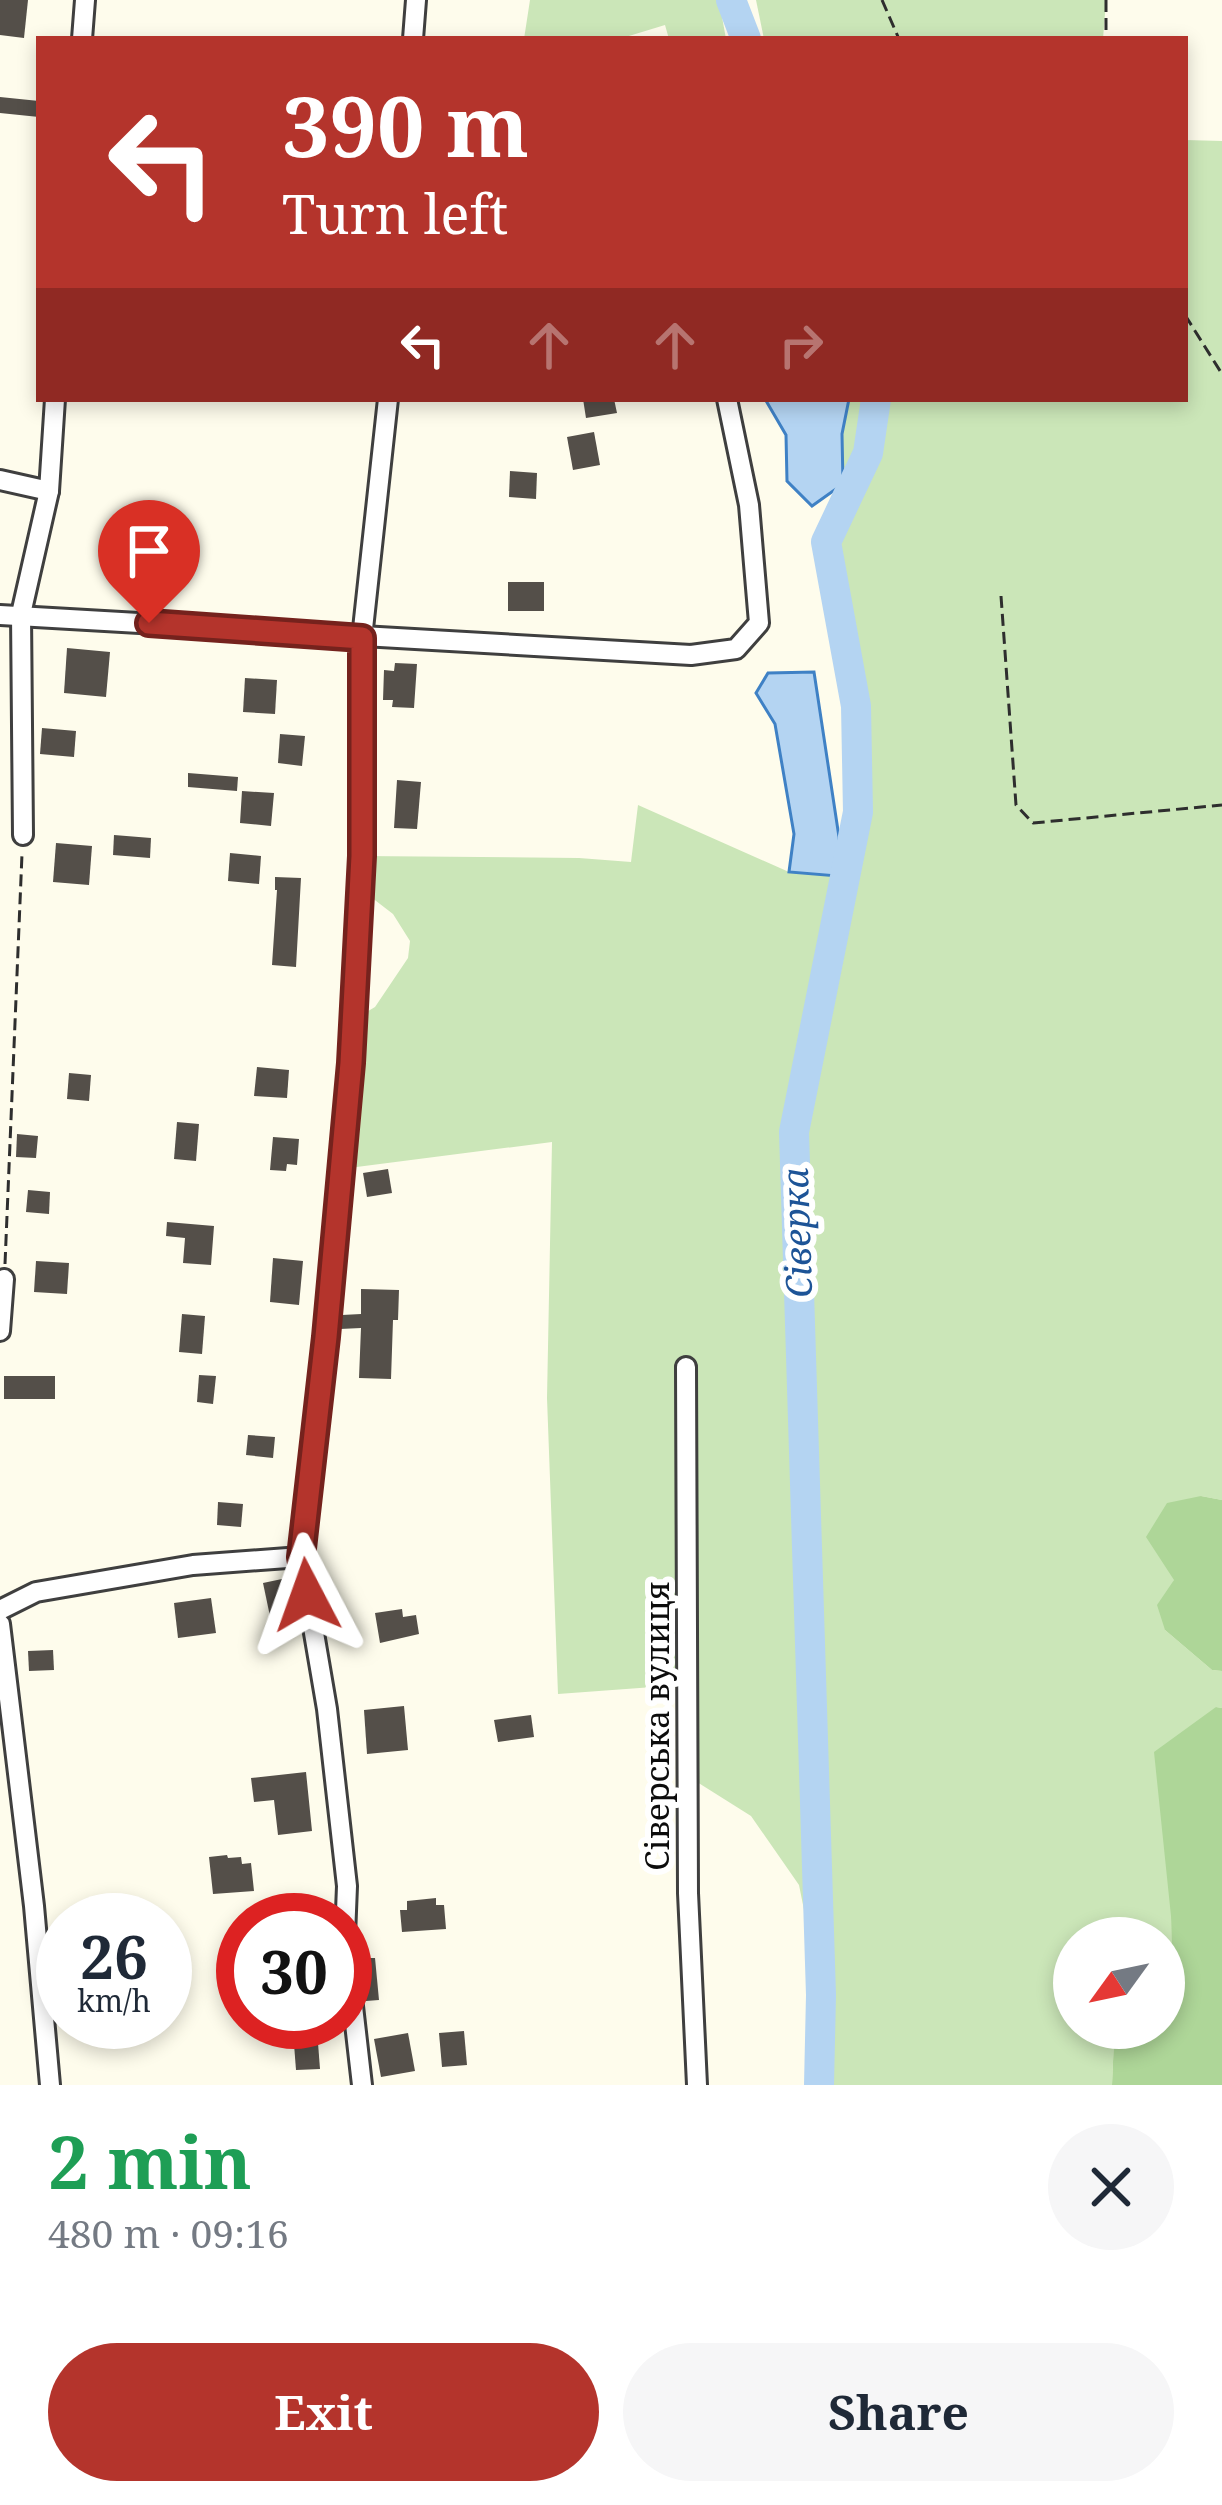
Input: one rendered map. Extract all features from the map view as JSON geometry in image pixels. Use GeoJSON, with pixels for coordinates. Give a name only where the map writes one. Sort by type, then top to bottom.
{"type":"FeatureCollection","features":[{"type":"Feature","properties":{"kind":"street"},"geometry":{"type":"LineString","coordinates":[[82,36],[85,0]]}},
{"type":"Feature","properties":{"kind":"street"},"geometry":{"type":"LineString","coordinates":[[413,36],[416,0]]}},
{"type":"Feature","properties":{"kind":"street"},"geometry":{"type":"LineString","coordinates":[[23,835],[21,614],[49,490],[56,402]]}},
{"type":"Feature","properties":{"kind":"street"},"geometry":{"type":"LineString","coordinates":[[362,2085],[346,1936],[347,1886],[329,1731],[301,1557],[351,1063],[362,856],[362,638],[388,402]]}},
{"type":"Feature","properties":{"kind":"street"},"geometry":{"type":"LineString","coordinates":[[0,615],[691,655],[736,649],[759,623],[748,506],[729,402]]}},
{"type":"Feature","properties":{"kind":"street"},"geometry":{"type":"LineString","coordinates":[[0,480],[49,490]]}},
{"type":"Feature","properties":{"kind":"street"},"geometry":{"type":"LineString","coordinates":[[0,1331],[4,1279]]}},
{"type":"Feature","properties":{"kind":"street","name":"Сіверська вулиця"},"geometry":{"type":"LineString","coordinates":[[686,1367],[688,1893],[697,2085]]}},
{"type":"Feature","properties":{"kind":"street"},"geometry":{"type":"LineString","coordinates":[[0,1610],[36,1592],[193,1565],[301,1557]]}},
{"type":"Feature","properties":{"kind":"street"},"geometry":{"type":"LineString","coordinates":[[0,1624],[50,2085]]}},
{"type":"Feature","properties":{"kind":"path"},"geometry":{"type":"LineString","coordinates":[[882,0],[898,36]]}},
{"type":"Feature","properties":{"kind":"path"},"geometry":{"type":"LineString","coordinates":[[1106,0],[1106,36]]}},
{"type":"Feature","properties":{"kind":"path"},"geometry":{"type":"LineString","coordinates":[[1188,320],[1222,374]]}},
{"type":"Feature","properties":{"kind":"path"},"geometry":{"type":"LineString","coordinates":[[1001,596],[1016,806],[1033,823],[1222,805]]}},
{"type":"Feature","properties":{"kind":"path"},"geometry":{"type":"LineString","coordinates":[[4,1279],[23,835]]}},
{"type":"Feature","properties":{"kind":"green space"},"geometry":{"type":"Polygon","coordinates":[[[530,0],[719,0],[725,36],[668,36],[665,25],[629,36],[524,36],[530,0]]]}},
{"type":"Feature","properties":{"kind":"green space"},"geometry":{"type":"Polygon","coordinates":[[[756,0],[1106,0],[1103,36],[763,36],[756,0]]]}},
{"type":"Feature","properties":{"kind":"green space"},"geometry":{"type":"Polygon","coordinates":[[[1188,140],[1222,141],[1222,1500],[1201,1496],[1174,1580],[1165,1630],[1212,1670],[1222,1671],[1222,1708],[1216,1707],[1171,1917],[1053,1917],[1053,2049],[1114,2049],[1112,2085],[819,2085],[828,2029],[799,1885],[751,1816],[697,1782],[694,1684],[558,1694],[547,1398],[552,1142],[341,1169],[353,1020],[375,1007],[408,958],[410,941],[393,914],[367,894],[362,856],[631,862],[638,805],[789,872],[857,877],[856,706],[826,542],[843,484],[842,434],[848,402],[1188,402],[1188,140]]]}},
{"type":"Feature","properties":{"kind":"green space"},"geometry":{"type":"Polygon","coordinates":[[[1201,1496],[1222,1500],[1222,1671],[1212,1670],[1165,1630],[1157,1605],[1174,1580],[1146,1537],[1167,1503],[1201,1496]]]}},
{"type":"Feature","properties":{"kind":"green space"},"geometry":{"type":"Polygon","coordinates":[[[1216,1707],[1222,1708],[1222,2085],[1112,2085],[1114,2049],[1185,2049],[1185,1917],[1171,1917],[1154,1752],[1216,1707]]]}},
{"type":"Feature","properties":{"kind":"water"},"geometry":{"type":"Polygon","coordinates":[[[767,402],[848,402],[842,434],[843,484],[812,506],[787,481],[786,435],[767,402]]]}},
{"type":"Feature","properties":{"kind":"water"},"geometry":{"type":"Polygon","coordinates":[[[814,672],[839,837],[837,876],[789,872],[794,834],[775,724],[756,693],[768,673],[814,672]]]}},
{"type":"Feature","properties":{"kind":"building"},"geometry":{"type":"Polygon","coordinates":[[[0,0],[28,0],[24,38],[0,35],[0,0]]]}},
{"type":"Feature","properties":{"kind":"building"},"geometry":{"type":"Polygon","coordinates":[[[0,97],[36,101],[36,117],[0,113],[0,97]]]}},
{"type":"Feature","properties":{"kind":"building"},"geometry":{"type":"Polygon","coordinates":[[[583,402],[615,402],[617,413],[586,418],[583,402]]]}},
{"type":"Feature","properties":{"kind":"building"},"geometry":{"type":"Polygon","coordinates":[[[594,432],[600,465],[573,470],[567,437],[594,432]]]}},
{"type":"Feature","properties":{"kind":"building"},"geometry":{"type":"Polygon","coordinates":[[[510,471],[537,473],[536,499],[509,497],[510,471]]]}},
{"type":"Feature","properties":{"kind":"building"},"geometry":{"type":"Polygon","coordinates":[[[508,582],[544,582],[544,611],[508,611],[508,582]]]}},
{"type":"Feature","properties":{"kind":"building"},"geometry":{"type":"Polygon","coordinates":[[[67,648],[110,652],[106,697],[64,693],[67,648]]]}},
{"type":"Feature","properties":{"kind":"building"},"geometry":{"type":"Polygon","coordinates":[[[395,663],[417,664],[414,708],[392,707],[393,700],[383,700],[384,670],[394,671],[395,663]]]}},
{"type":"Feature","properties":{"kind":"building"},"geometry":{"type":"Polygon","coordinates":[[[245,678],[277,680],[275,714],[243,712],[245,678]]]}},
{"type":"Feature","properties":{"kind":"building"},"geometry":{"type":"Polygon","coordinates":[[[42,728],[76,731],[74,757],[40,754],[42,728]]]}},
{"type":"Feature","properties":{"kind":"building"},"geometry":{"type":"Polygon","coordinates":[[[280,734],[305,736],[302,766],[278,763],[280,734]]]}},
{"type":"Feature","properties":{"kind":"building"},"geometry":{"type":"Polygon","coordinates":[[[188,773],[238,777],[237,791],[188,787],[188,773]]]}},
{"type":"Feature","properties":{"kind":"building"},"geometry":{"type":"Polygon","coordinates":[[[397,780],[421,782],[417,829],[394,828],[397,780]]]}},
{"type":"Feature","properties":{"kind":"building"},"geometry":{"type":"Polygon","coordinates":[[[242,791],[274,793],[271,826],[240,823],[242,791]]]}},
{"type":"Feature","properties":{"kind":"building"},"geometry":{"type":"Polygon","coordinates":[[[114,835],[151,838],[150,858],[113,855],[114,835]]]}},
{"type":"Feature","properties":{"kind":"building"},"geometry":{"type":"Polygon","coordinates":[[[56,843],[92,846],[89,885],[53,882],[56,843]]]}},
{"type":"Feature","properties":{"kind":"building"},"geometry":{"type":"Polygon","coordinates":[[[230,853],[261,856],[259,884],[228,881],[230,853]]]}},
{"type":"Feature","properties":{"kind":"building"},"geometry":{"type":"Polygon","coordinates":[[[275,877],[301,878],[296,967],[272,965],[275,877]]]}},
{"type":"Feature","properties":{"kind":"building"},"geometry":{"type":"Polygon","coordinates":[[[257,1067],[289,1070],[287,1098],[254,1096],[257,1067]]]}},
{"type":"Feature","properties":{"kind":"building"},"geometry":{"type":"Polygon","coordinates":[[[69,1073],[91,1075],[89,1101],[67,1099],[69,1073]]]}},
{"type":"Feature","properties":{"kind":"building"},"geometry":{"type":"Polygon","coordinates":[[[177,1122],[199,1124],[196,1161],[174,1159],[177,1122]]]}},
{"type":"Feature","properties":{"kind":"building"},"geometry":{"type":"Polygon","coordinates":[[[17,1134],[38,1136],[36,1158],[16,1157],[17,1134]]]}},
{"type":"Feature","properties":{"kind":"building"},"geometry":{"type":"Polygon","coordinates":[[[273,1137],[299,1139],[297,1165],[287,1164],[286,1171],[270,1170],[273,1137]]]}},
{"type":"Feature","properties":{"kind":"building"},"geometry":{"type":"Polygon","coordinates":[[[388,1169],[392,1193],[367,1197],[363,1173],[388,1169]]]}},
{"type":"Feature","properties":{"kind":"building"},"geometry":{"type":"Polygon","coordinates":[[[28,1190],[50,1192],[49,1214],[26,1212],[28,1190]]]}},
{"type":"Feature","properties":{"kind":"building"},"geometry":{"type":"Polygon","coordinates":[[[167,1222],[214,1226],[211,1265],[183,1263],[185,1238],[166,1236],[167,1222]]]}},
{"type":"Feature","properties":{"kind":"building"},"geometry":{"type":"Polygon","coordinates":[[[273,1258],[303,1261],[299,1305],[270,1302],[273,1258]]]}},
{"type":"Feature","properties":{"kind":"building"},"geometry":{"type":"Polygon","coordinates":[[[36,1261],[69,1263],[67,1294],[34,1292],[36,1261]]]}},
{"type":"Feature","properties":{"kind":"building"},"geometry":{"type":"Polygon","coordinates":[[[361,1289],[399,1290],[391,1379],[359,1378],[361,1328],[340,1329],[342,1315],[361,1314],[361,1289]]]}},
{"type":"Feature","properties":{"kind":"building"},"geometry":{"type":"Polygon","coordinates":[[[182,1314],[205,1316],[202,1354],[179,1352],[182,1314]]]}},
{"type":"Feature","properties":{"kind":"building"},"geometry":{"type":"Polygon","coordinates":[[[199,1375],[216,1376],[213,1404],[197,1402],[199,1375]]]}},
{"type":"Feature","properties":{"kind":"building"},"geometry":{"type":"Polygon","coordinates":[[[4,1376],[55,1376],[55,1399],[4,1399],[4,1376]]]}},
{"type":"Feature","properties":{"kind":"building"},"geometry":{"type":"Polygon","coordinates":[[[248,1435],[275,1437],[273,1458],[246,1455],[248,1435]]]}},
{"type":"Feature","properties":{"kind":"building"},"geometry":{"type":"Polygon","coordinates":[[[218,1502],[243,1504],[241,1527],[217,1525],[218,1502]]]}},
{"type":"Feature","properties":{"kind":"building"},"geometry":{"type":"Polygon","coordinates":[[[282,1579],[290,1617],[271,1621],[263,1583],[282,1579]]]}},
{"type":"Feature","properties":{"kind":"building"},"geometry":{"type":"Polygon","coordinates":[[[211,1598],[216,1633],[178,1638],[174,1603],[211,1598]]]}},
{"type":"Feature","properties":{"kind":"building"},"geometry":{"type":"Polygon","coordinates":[[[402,1609],[403,1617],[416,1615],[419,1634],[380,1643],[375,1613],[402,1609]]]}},
{"type":"Feature","properties":{"kind":"building"},"geometry":{"type":"Polygon","coordinates":[[[53,1650],[54,1670],[29,1671],[28,1651],[53,1650]]]}},
{"type":"Feature","properties":{"kind":"building"},"geometry":{"type":"Polygon","coordinates":[[[404,1706],[408,1750],[367,1754],[364,1710],[404,1706]]]}},
{"type":"Feature","properties":{"kind":"building"},"geometry":{"type":"Polygon","coordinates":[[[531,1715],[534,1737],[498,1742],[494,1720],[531,1715]]]}},
{"type":"Feature","properties":{"kind":"building"},"geometry":{"type":"Polygon","coordinates":[[[306,1772],[312,1831],[278,1835],[274,1800],[254,1802],[251,1778],[306,1772]]]}},
{"type":"Feature","properties":{"kind":"building"},"geometry":{"type":"Polygon","coordinates":[[[209,1857],[241,1857],[242,1864],[251,1863],[254,1891],[213,1894],[209,1857]]]}},
{"type":"Feature","properties":{"kind":"building"},"geometry":{"type":"Polygon","coordinates":[[[436,1898],[436,1905],[444,1905],[446,1929],[402,1932],[400,1910],[407,1910],[407,1901],[436,1898]]]}},
{"type":"Feature","properties":{"kind":"building"},"geometry":{"type":"Polygon","coordinates":[[[372,1958],[375,1958],[379,2000],[372,2001],[372,1958]]]}},
{"type":"Feature","properties":{"kind":"building"},"geometry":{"type":"Polygon","coordinates":[[[464,2031],[467,2065],[442,2067],[439,2033],[464,2031]]]}},
{"type":"Feature","properties":{"kind":"building"},"geometry":{"type":"Polygon","coordinates":[[[408,2033],[415,2071],[381,2077],[374,2039],[408,2033]]]}},
{"type":"Feature","properties":{"kind":"building"},"geometry":{"type":"Polygon","coordinates":[[[294,2049],[318,2049],[320,2069],[296,2070],[294,2049]]]}},
{"type":"Feature","properties":{"kind":"waterway","name":"Сіверка"},"geometry":{"type":"LineString","coordinates":[[731,0],[745,36]]}},
{"type":"Feature","properties":{"kind":"waterway","name":"Сіверка"},"geometry":{"type":"LineString","coordinates":[[819,2085],[821,1995],[794,1132],[858,812],[856,706],[826,542],[868,453],[876,402]]}},
{"type":"Feature","properties":{"kind":"route"},"geometry":{"type":"LineString","coordinates":[[149,623],[362,638],[362,856],[351,1063],[301,1557],[307,1595]]}}]}
